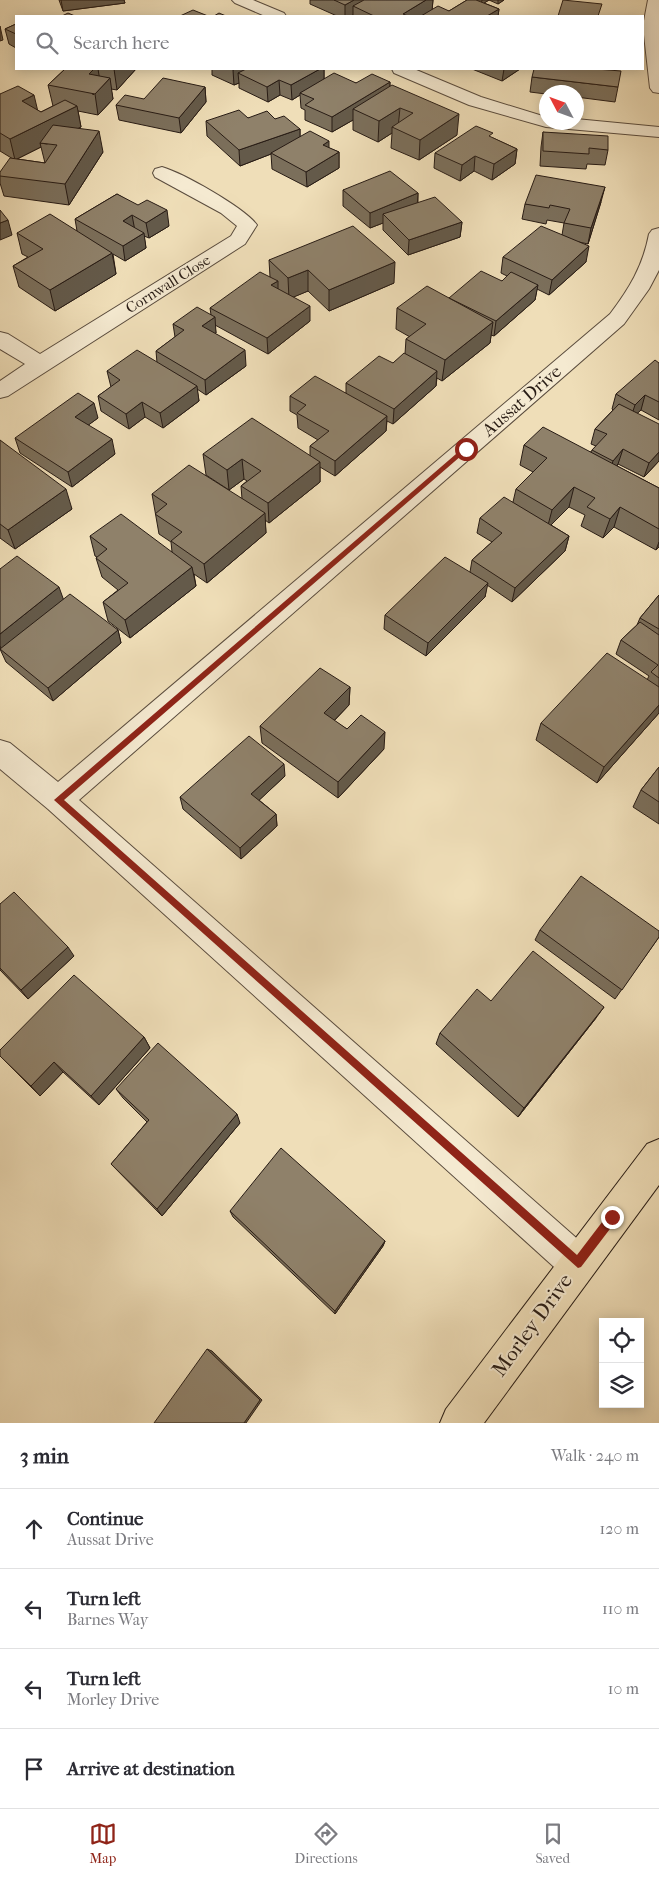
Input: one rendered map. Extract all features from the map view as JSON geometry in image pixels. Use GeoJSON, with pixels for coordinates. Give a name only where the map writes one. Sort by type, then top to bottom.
{"type":"FeatureCollection","features":[{"type":"Feature","properties":{"kind":"main road","name":"Morley Drive"},"geometry":{"type":"LineString","coordinates":[[460,1423],[659,1156]]}},
{"type":"Feature","properties":{"kind":"street"},"geometry":{"type":"LineString","coordinates":[[240,0],[276,15]]}},
{"type":"Feature","properties":{"kind":"street"},"geometry":{"type":"LineString","coordinates":[[656,0],[652,26],[659,88]]}},
{"type":"Feature","properties":{"kind":"street"},"geometry":{"type":"LineString","coordinates":[[402,70],[475,101],[539,119]]}},
{"type":"Feature","properties":{"kind":"street"},"geometry":{"type":"LineString","coordinates":[[584,125],[659,132]]}},
{"type":"Feature","properties":{"kind":"street","name":"Cornwall Close"},"geometry":{"type":"LineString","coordinates":[[0,391],[238,240],[247,226],[228,209],[162,173]]}},
{"type":"Feature","properties":{"kind":"street","name":"Aussat Drive"},"geometry":{"type":"LineString","coordinates":[[58,800],[617,319],[644,285],[656,250],[659,234]]}},
{"type":"Feature","properties":{"kind":"street"},"geometry":{"type":"LineString","coordinates":[[0,339],[40,364]]}},
{"type":"Feature","properties":{"kind":"street"},"geometry":{"type":"LineString","coordinates":[[0,752],[58,800],[578,1263]]}},
{"type":"Feature","properties":{"kind":"building"},"geometry":{"type":"Polygon","coordinates":[[[334,0],[354,0],[345,5],[334,0]]]}},
{"type":"Feature","properties":{"kind":"building"},"geometry":{"type":"Polygon","coordinates":[[[364,0],[426,0],[403,14],[406,15],[372,15],[353,6],[364,0]]]}},
{"type":"Feature","properties":{"kind":"building"},"geometry":{"type":"Polygon","coordinates":[[[467,0],[476,0],[499,9],[489,15],[423,15],[438,6],[449,11],[467,0]]]}},
{"type":"Feature","properties":{"kind":"building"},"geometry":{"type":"Polygon","coordinates":[[[563,0],[602,4],[598,15],[558,15],[563,0]]]}},
{"type":"Feature","properties":{"kind":"building"},"geometry":{"type":"Polygon","coordinates":[[[193,10],[206,15],[182,15],[193,10]]]}},
{"type":"Feature","properties":{"kind":"building"},"geometry":{"type":"Polygon","coordinates":[[[15,24],[15,34],[5,29],[15,24]]]}},
{"type":"Feature","properties":{"kind":"building"},"geometry":{"type":"Polygon","coordinates":[[[64,70],[93,70],[89,74],[110,78],[95,94],[48,85],[64,70]]]}},
{"type":"Feature","properties":{"kind":"building"},"geometry":{"type":"Polygon","coordinates":[[[244,70],[318,70],[291,85],[279,80],[267,87],[238,73],[244,70]]]}},
{"type":"Feature","properties":{"kind":"building"},"geometry":{"type":"Polygon","coordinates":[[[534,70],[621,71],[618,87],[532,77],[534,70]]]}},
{"type":"Feature","properties":{"kind":"building"},"geometry":{"type":"Polygon","coordinates":[[[334,73],[356,83],[372,74],[390,82],[332,117],[305,105],[314,99],[300,93],[334,73]]]}},
{"type":"Feature","properties":{"kind":"building"},"geometry":{"type":"Polygon","coordinates":[[[163,78],[205,87],[179,118],[116,105],[125,95],[144,99],[163,78]]]}},
{"type":"Feature","properties":{"kind":"building"},"geometry":{"type":"Polygon","coordinates":[[[392,85],[459,114],[420,140],[392,127],[413,113],[400,108],[379,121],[353,109],[392,85]]]}},
{"type":"Feature","properties":{"kind":"building"},"geometry":{"type":"Polygon","coordinates":[[[18,86],[34,95],[22,101],[41,112],[65,100],[77,106],[10,139],[0,133],[0,94],[18,86]]]}},
{"type":"Feature","properties":{"kind":"building"},"geometry":{"type":"Polygon","coordinates":[[[239,110],[248,118],[267,111],[275,119],[284,116],[300,129],[239,150],[206,121],[239,110]]]}},
{"type":"Feature","properties":{"kind":"building"},"geometry":{"type":"Polygon","coordinates":[[[53,125],[99,131],[65,184],[0,176],[0,172],[10,158],[45,163],[57,145],[40,143],[53,125]]]}},
{"type":"Feature","properties":{"kind":"building"},"geometry":{"type":"Polygon","coordinates":[[[476,126],[493,133],[489,136],[517,149],[494,164],[475,156],[462,165],[435,153],[476,126]]]}},
{"type":"Feature","properties":{"kind":"building"},"geometry":{"type":"Polygon","coordinates":[[[310,131],[329,141],[323,145],[339,152],[306,172],[271,153],[310,131]]]}},
{"type":"Feature","properties":{"kind":"building"},"geometry":{"type":"Polygon","coordinates":[[[543,132],[608,136],[608,150],[589,148],[589,154],[543,151],[543,132]]]}},
{"type":"Feature","properties":{"kind":"building"},"geometry":{"type":"Polygon","coordinates":[[[390,171],[418,193],[370,213],[343,190],[390,171]]]}},
{"type":"Feature","properties":{"kind":"building"},"geometry":{"type":"Polygon","coordinates":[[[536,175],[605,187],[591,228],[564,223],[570,209],[550,205],[549,208],[525,204],[536,175]]]}},
{"type":"Feature","properties":{"kind":"building"},"geometry":{"type":"Polygon","coordinates":[[[117,194],[138,205],[147,200],[167,210],[146,223],[132,215],[123,221],[144,233],[123,246],[75,219],[117,194]]]}},
{"type":"Feature","properties":{"kind":"building"},"geometry":{"type":"Polygon","coordinates":[[[435,197],[462,222],[409,240],[383,214],[435,197]]]}},
{"type":"Feature","properties":{"kind":"building"},"geometry":{"type":"Polygon","coordinates":[[[0,210],[8,220],[0,223],[0,210]]]}},
{"type":"Feature","properties":{"kind":"building"},"geometry":{"type":"Polygon","coordinates":[[[50,214],[112,253],[50,290],[13,266],[43,249],[17,233],[50,214]]]}},
{"type":"Feature","properties":{"kind":"building"},"geometry":{"type":"Polygon","coordinates":[[[353,226],[395,262],[329,290],[308,270],[288,278],[269,260],[353,226]]]}},
{"type":"Feature","properties":{"kind":"building"},"geometry":{"type":"Polygon","coordinates":[[[541,226],[589,246],[552,280],[503,257],[541,226]]]}},
{"type":"Feature","properties":{"kind":"building"},"geometry":{"type":"Polygon","coordinates":[[[481,271],[502,281],[511,272],[538,285],[496,321],[449,298],[481,271]]]}},
{"type":"Feature","properties":{"kind":"building"},"geometry":{"type":"Polygon","coordinates":[[[260,272],[278,281],[271,285],[310,306],[267,338],[210,308],[260,272]]]}},
{"type":"Feature","properties":{"kind":"building"},"geometry":{"type":"Polygon","coordinates":[[[427,286],[493,322],[445,360],[406,339],[426,324],[397,308],[427,286]]]}},
{"type":"Feature","properties":{"kind":"building"},"geometry":{"type":"Polygon","coordinates":[[[197,307],[215,317],[202,326],[245,350],[205,380],[156,351],[184,330],[173,324],[197,307]]]}},
{"type":"Feature","properties":{"kind":"building"},"geometry":{"type":"Polygon","coordinates":[[[137,350],[197,386],[160,413],[142,402],[126,414],[98,396],[120,380],[107,371],[137,350]]]}},
{"type":"Feature","properties":{"kind":"building"},"geometry":{"type":"Polygon","coordinates":[[[404,353],[437,371],[394,409],[346,383],[379,356],[393,363],[404,353]]]}},
{"type":"Feature","properties":{"kind":"building"},"geometry":{"type":"Polygon","coordinates":[[[655,360],[659,363],[659,402],[645,395],[635,405],[616,394],[655,360]]]}},
{"type":"Feature","properties":{"kind":"building"},"geometry":{"type":"Polygon","coordinates":[[[315,376],[387,416],[335,461],[310,446],[329,431],[297,413],[306,405],[290,396],[315,376]]]}},
{"type":"Feature","properties":{"kind":"building"},"geometry":{"type":"Polygon","coordinates":[[[78,393],[94,403],[75,417],[112,439],[68,472],[15,438],[78,393]]]}},
{"type":"Feature","properties":{"kind":"building"},"geometry":{"type":"Polygon","coordinates":[[[619,404],[659,424],[659,452],[649,463],[623,449],[613,461],[592,450],[607,434],[595,429],[619,404]]]}},
{"type":"Feature","properties":{"kind":"building"},"geometry":{"type":"Polygon","coordinates":[[[252,418],[320,462],[268,503],[241,486],[261,471],[242,459],[227,470],[203,454],[252,418]]]}},
{"type":"Feature","properties":{"kind":"building"},"geometry":{"type":"Polygon","coordinates":[[[543,427],[659,488],[659,529],[620,507],[610,519],[587,507],[595,498],[574,487],[552,510],[516,489],[547,458],[524,445],[543,427]]]}},
{"type":"Feature","properties":{"kind":"building"},"geometry":{"type":"Polygon","coordinates":[[[0,440],[66,489],[8,530],[0,524],[0,440]]]}},
{"type":"Feature","properties":{"kind":"building"},"geometry":{"type":"Polygon","coordinates":[[[189,465],[265,513],[204,564],[171,541],[182,532],[155,514],[167,504],[152,494],[189,465]]]}},
{"type":"Feature","properties":{"kind":"building"},"geometry":{"type":"Polygon","coordinates":[[[504,497],[569,536],[515,588],[472,560],[502,533],[480,518],[504,497]]]}},
{"type":"Feature","properties":{"kind":"building"},"geometry":{"type":"Polygon","coordinates":[[[121,514],[192,567],[125,620],[103,602],[128,583],[96,558],[107,549],[90,536],[121,514]]]}},
{"type":"Feature","properties":{"kind":"building"},"geometry":{"type":"Polygon","coordinates":[[[17,556],[59,587],[0,634],[0,569],[17,556]]]}},
{"type":"Feature","properties":{"kind":"building"},"geometry":{"type":"Polygon","coordinates":[[[445,557],[488,583],[428,643],[385,615],[445,557]]]}},
{"type":"Feature","properties":{"kind":"building"},"geometry":{"type":"Polygon","coordinates":[[[70,594],[118,630],[48,688],[0,649],[70,594]]]}},
{"type":"Feature","properties":{"kind":"building"},"geometry":{"type":"Polygon","coordinates":[[[659,595],[659,629],[640,618],[659,595]]]}},
{"type":"Feature","properties":{"kind":"building"},"geometry":{"type":"Polygon","coordinates":[[[640,622],[659,635],[659,678],[651,672],[658,665],[621,640],[640,622]]]}},
{"type":"Feature","properties":{"kind":"building"},"geometry":{"type":"Polygon","coordinates":[[[607,653],[659,687],[659,705],[604,767],[541,723],[607,653]]]}},
{"type":"Feature","properties":{"kind":"building"},"geometry":{"type":"Polygon","coordinates":[[[320,668],[350,687],[324,713],[347,729],[361,715],[385,732],[338,782],[260,726],[320,668]]]}},
{"type":"Feature","properties":{"kind":"building"},"geometry":{"type":"Polygon","coordinates":[[[249,736],[284,764],[251,794],[276,814],[240,848],[180,797],[249,736]]]}},
{"type":"Feature","properties":{"kind":"building"},"geometry":{"type":"Polygon","coordinates":[[[659,767],[659,802],[641,790],[659,767]]]}},
{"type":"Feature","properties":{"kind":"building"},"geometry":{"type":"Polygon","coordinates":[[[581,876],[659,931],[659,937],[622,990],[540,930],[581,876]]]}},
{"type":"Feature","properties":{"kind":"building"},"geometry":{"type":"Polygon","coordinates":[[[14,892],[68,947],[21,990],[0,968],[0,904],[14,892]]]}},
{"type":"Feature","properties":{"kind":"building"},"geometry":{"type":"Polygon","coordinates":[[[533,951],[604,1007],[524,1108],[440,1033],[477,989],[491,1001],[533,951]]]}},
{"type":"Feature","properties":{"kind":"building"},"geometry":{"type":"Polygon","coordinates":[[[74,975],[144,1037],[91,1096],[54,1062],[31,1086],[0,1056],[0,1050],[74,975]]]}},
{"type":"Feature","properties":{"kind":"building"},"geometry":{"type":"Polygon","coordinates":[[[158,1043],[237,1114],[157,1209],[111,1164],[149,1120],[116,1089],[158,1043]]]}},
{"type":"Feature","properties":{"kind":"building"},"geometry":{"type":"Polygon","coordinates":[[[281,1148],[385,1241],[335,1311],[230,1211],[281,1148]]]}},
{"type":"Feature","properties":{"kind":"building"},"geometry":{"type":"Polygon","coordinates":[[[207,1349],[260,1400],[244,1423],[154,1423],[207,1349]]]}},
{"type":"Feature","properties":{"kind":"route"},"geometry":{"type":"LineString","coordinates":[[466,449],[58,800],[578,1263],[612,1217]]}}]}
